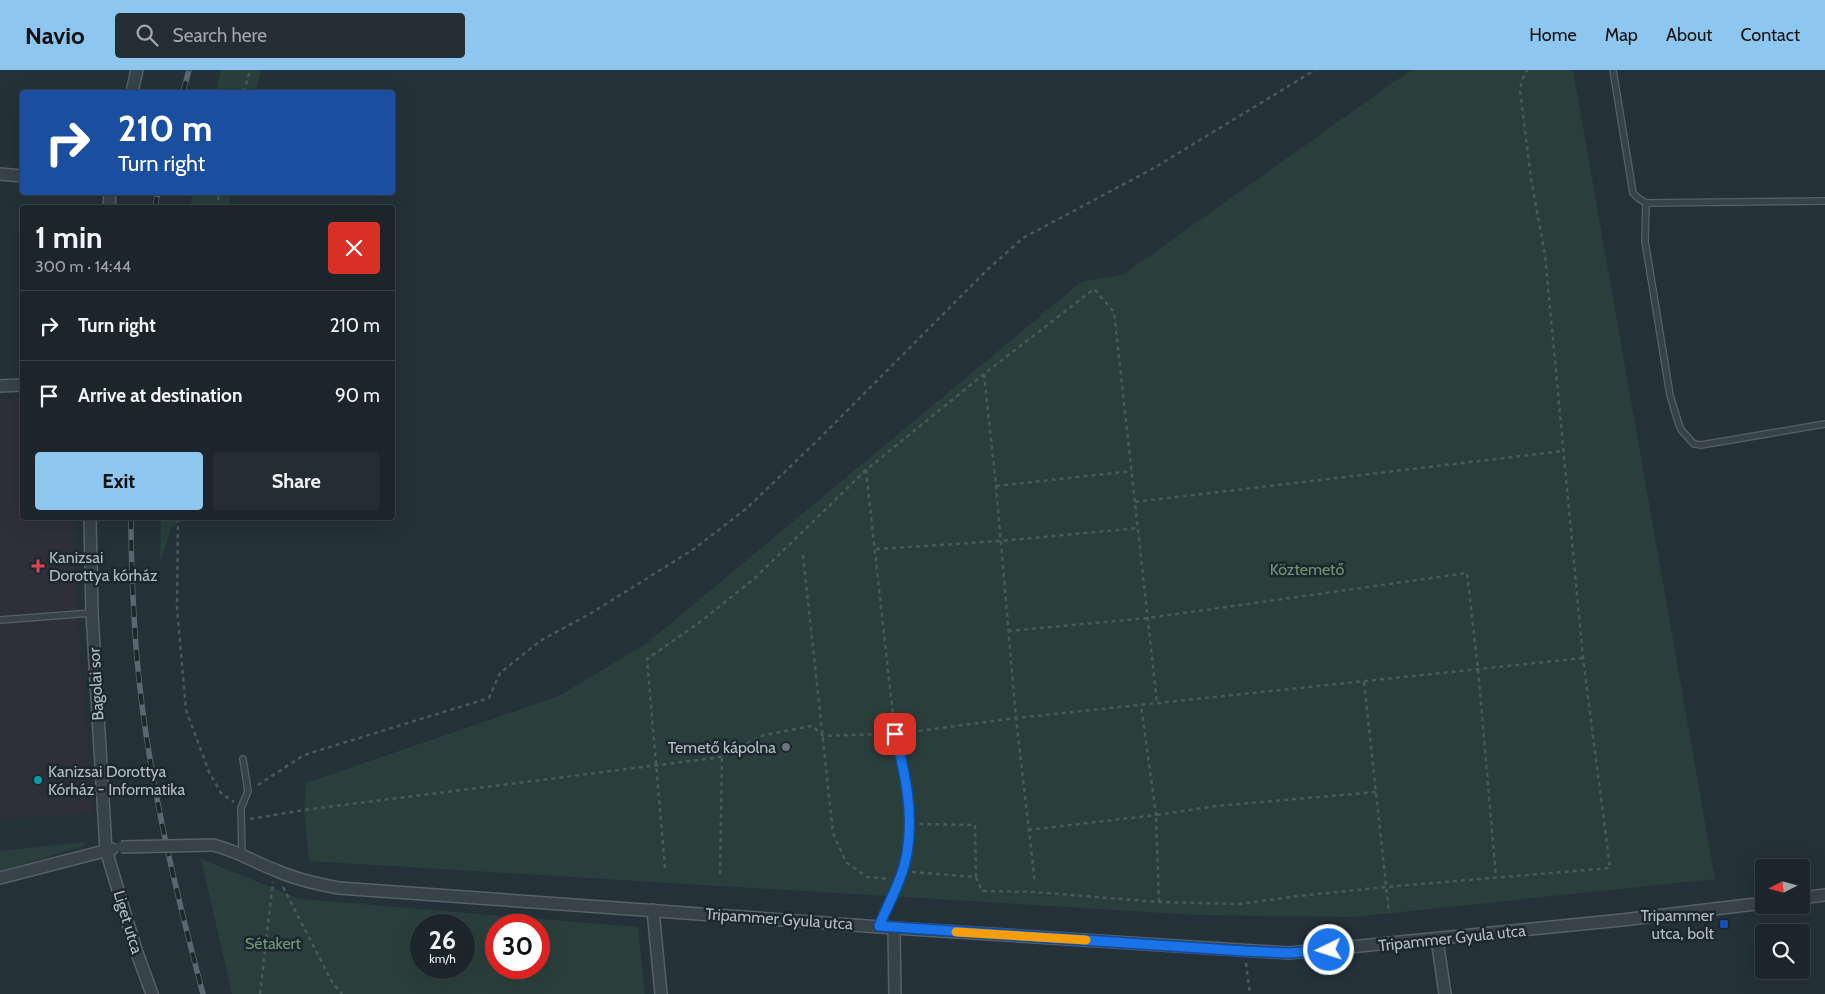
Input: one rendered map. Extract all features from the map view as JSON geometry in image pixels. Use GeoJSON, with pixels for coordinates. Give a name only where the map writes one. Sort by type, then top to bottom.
{"type":"FeatureCollection","features":[{"type":"Feature","properties":{"kind":"street"},"geometry":{"type":"LineString","coordinates":[[133,90],[138,70]]}},
{"type":"Feature","properties":{"kind":"street"},"geometry":{"type":"LineString","coordinates":[[0,174],[20,176]]}},
{"type":"Feature","properties":{"kind":"street"},"geometry":{"type":"LineString","coordinates":[[0,386],[20,385]]}},
{"type":"Feature","properties":{"kind":"street","name":"Bagolai sor"},"geometry":{"type":"LineString","coordinates":[[90,520],[92,613],[106,850]]}},
{"type":"Feature","properties":{"kind":"street","name":"Tripammer Gyula utca"},"geometry":{"type":"LineString","coordinates":[[0,878],[121,847],[213,845],[233,850],[274,870],[315,884],[339,888],[894,928],[1289,953],[1622,920],[1755,904]]}},
{"type":"Feature","properties":{"kind":"street","name":"Liget utca"},"geometry":{"type":"LineString","coordinates":[[106,850],[136,950],[152,994]]}},
{"type":"Feature","properties":{"kind":"street"},"geometry":{"type":"LineString","coordinates":[[1810,897],[1825,895]]}},
{"type":"Feature","properties":{"kind":"street"},"geometry":{"type":"LineString","coordinates":[[653,910],[661,994]]}},
{"type":"Feature","properties":{"kind":"street"},"geometry":{"type":"LineString","coordinates":[[894,928],[895,994]]}},
{"type":"Feature","properties":{"kind":"street"},"geometry":{"type":"LineString","coordinates":[[1437,939],[1445,994]]}},
{"type":"Feature","properties":{"kind":"lane"},"geometry":{"type":"LineString","coordinates":[[1613,70],[1633,193],[1638,198],[1646,202],[1825,202]]}},
{"type":"Feature","properties":{"kind":"lane"},"geometry":{"type":"LineString","coordinates":[[1646,202],[1645,241],[1670,394],[1679,425],[1688,439],[1694,444],[1701,445],[1825,424]]}},
{"type":"Feature","properties":{"kind":"lane"},"geometry":{"type":"LineString","coordinates":[[0,620],[92,613]]}},
{"type":"Feature","properties":{"kind":"lane"},"geometry":{"type":"LineString","coordinates":[[879,926],[907,854],[910,824],[906,778],[895,734]]}},
{"type":"Feature","properties":{"kind":"lane"},"geometry":{"type":"LineString","coordinates":[[242,855],[241,808],[248,791],[243,759]]}},
{"type":"Feature","properties":{"kind":"path"},"geometry":{"type":"LineString","coordinates":[[245,90],[250,70]]}},
{"type":"Feature","properties":{"kind":"path"},"geometry":{"type":"LineString","coordinates":[[248,791],[304,755],[489,698],[500,673],[540,641],[593,612],[694,549],[747,508],[819,439],[988,269],[1023,238],[1154,168],[1315,70]]}},
{"type":"Feature","properties":{"kind":"path"},"geometry":{"type":"LineString","coordinates":[[910,824],[975,826],[976,877],[982,891],[1034,892],[1159,902],[1239,904],[1386,887],[1610,868],[1583,658],[1545,255],[1531,179],[1520,90],[1527,70]]}},
{"type":"Feature","properties":{"kind":"path"},"geometry":{"type":"LineString","coordinates":[[665,868],[647,659],[700,622],[755,578],[866,470],[984,374],[1094,289],[1114,312],[1157,703]]}},
{"type":"Feature","properties":{"kind":"path"},"geometry":{"type":"LineString","coordinates":[[984,374],[996,486],[1016,718],[1034,883]]}},
{"type":"Feature","properties":{"kind":"path"},"geometry":{"type":"LineString","coordinates":[[1135,502],[1564,450]]}},
{"type":"Feature","properties":{"kind":"path"},"geometry":{"type":"LineString","coordinates":[[866,470],[895,734]]}},
{"type":"Feature","properties":{"kind":"path"},"geometry":{"type":"LineString","coordinates":[[996,486],[1132,471]]}},
{"type":"Feature","properties":{"kind":"path"},"geometry":{"type":"LineString","coordinates":[[178,520],[177,608],[186,710],[208,772],[221,793],[241,808]]}},
{"type":"Feature","properties":{"kind":"path"},"geometry":{"type":"LineString","coordinates":[[876,549],[1001,541],[1138,528]]}},
{"type":"Feature","properties":{"kind":"path"},"geometry":{"type":"LineString","coordinates":[[804,555],[832,834],[846,862],[866,877],[898,880]]}},
{"type":"Feature","properties":{"kind":"path"},"geometry":{"type":"LineString","coordinates":[[1008,631],[1148,618],[1467,573],[1478,670],[1496,877]]}},
{"type":"Feature","properties":{"kind":"path"},"geometry":{"type":"LineString","coordinates":[[241,820],[304,810],[722,757],[764,735],[812,726],[823,736],[895,734],[1016,718],[1583,658]]}},
{"type":"Feature","properties":{"kind":"path"},"geometry":{"type":"LineString","coordinates":[[1364,682],[1389,913]]}},
{"type":"Feature","properties":{"kind":"path"},"geometry":{"type":"LineString","coordinates":[[1141,705],[1156,815],[1159,902]]}},
{"type":"Feature","properties":{"kind":"path"},"geometry":{"type":"LineString","coordinates":[[720,874],[722,757]]}},
{"type":"Feature","properties":{"kind":"path"},"geometry":{"type":"LineString","coordinates":[[1028,830],[1216,806],[1376,792]]}},
{"type":"Feature","properties":{"kind":"path"},"geometry":{"type":"LineString","coordinates":[[260,994],[274,870]]}},
{"type":"Feature","properties":{"kind":"path"},"geometry":{"type":"LineString","coordinates":[[274,870],[332,982],[342,994]]}},
{"type":"Feature","properties":{"kind":"path"},"geometry":{"type":"LineString","coordinates":[[901,872],[976,877]]}},
{"type":"Feature","properties":{"kind":"path"},"geometry":{"type":"LineString","coordinates":[[1244,951],[1250,994]]}},
{"type":"Feature","properties":{"kind":"shaded area","name":"Kanizsai Dorottya kórház"},"geometry":{"type":"Polygon","coordinates":[[[0,399],[20,399],[20,520],[74,520],[77,614],[94,814],[0,818],[0,399]]]}},
{"type":"Feature","properties":{"kind":"green space"},"geometry":{"type":"Polygon","coordinates":[[[221,70],[261,70],[256,90],[216,90],[221,70]]]}},
{"type":"Feature","properties":{"kind":"green space","name":"Köztemető"},"geometry":{"type":"Polygon","coordinates":[[[1411,70],[1573,70],[1715,879],[1354,917],[1197,915],[309,861],[304,810],[306,783],[559,696],[647,643],[1081,282],[1124,274],[1411,70]]]}},
{"type":"Feature","properties":{"kind":"green space"},"geometry":{"type":"Polygon","coordinates":[[[192,195],[231,195],[228,205],[190,205],[192,195]]]}},
{"type":"Feature","properties":{"kind":"green space"},"geometry":{"type":"Polygon","coordinates":[[[161,520],[181,520],[171,528],[160,563],[161,520]]]}},
{"type":"Feature","properties":{"kind":"green space"},"geometry":{"type":"Polygon","coordinates":[[[85,842],[84,846],[0,871],[0,851],[85,842]]]}},
{"type":"Feature","properties":{"kind":"green space","name":"Sétakert"},"geometry":{"type":"Polygon","coordinates":[[[201,859],[300,899],[485,914],[485,979],[550,979],[550,920],[638,927],[645,994],[232,994],[201,859]]]}},
{"type":"Feature","properties":{"kind":"railway"},"geometry":{"type":"LineString","coordinates":[[184,90],[189,70]]}},
{"type":"Feature","properties":{"kind":"railway"},"geometry":{"type":"LineString","coordinates":[[156,205],[157,195]]}},
{"type":"Feature","properties":{"kind":"railway"},"geometry":{"type":"LineString","coordinates":[[131,520],[136,647],[146,735],[171,865],[203,994]]}},
{"type":"Feature","properties":{"kind":"slow traffic"},"geometry":{"type":"LineString","coordinates":[[956,932],[1086,940]]}},
{"type":"Feature","properties":{"kind":"place","name":"Kanizsai Dorottya kórház"},"geometry":{"type":"Point","coordinates":[38,566]}},
{"type":"Feature","properties":{"kind":"place","name":"Temető kápolna"},"geometry":{"type":"Point","coordinates":[786,747]}},
{"type":"Feature","properties":{"kind":"place","name":"Kanizsai Dorottya Kórház - Informatika"},"geometry":{"type":"Point","coordinates":[38,780]}},
{"type":"Feature","properties":{"kind":"place","name":"Tripammer utca, bolt"},"geometry":{"type":"Point","coordinates":[1724,924]}},
{"type":"Feature","properties":{"kind":"route"},"geometry":{"type":"LineString","coordinates":[[895,734],[906,778],[910,824],[907,854],[879,926],[1244,951],[1289,953],[1329,950]]}}]}
